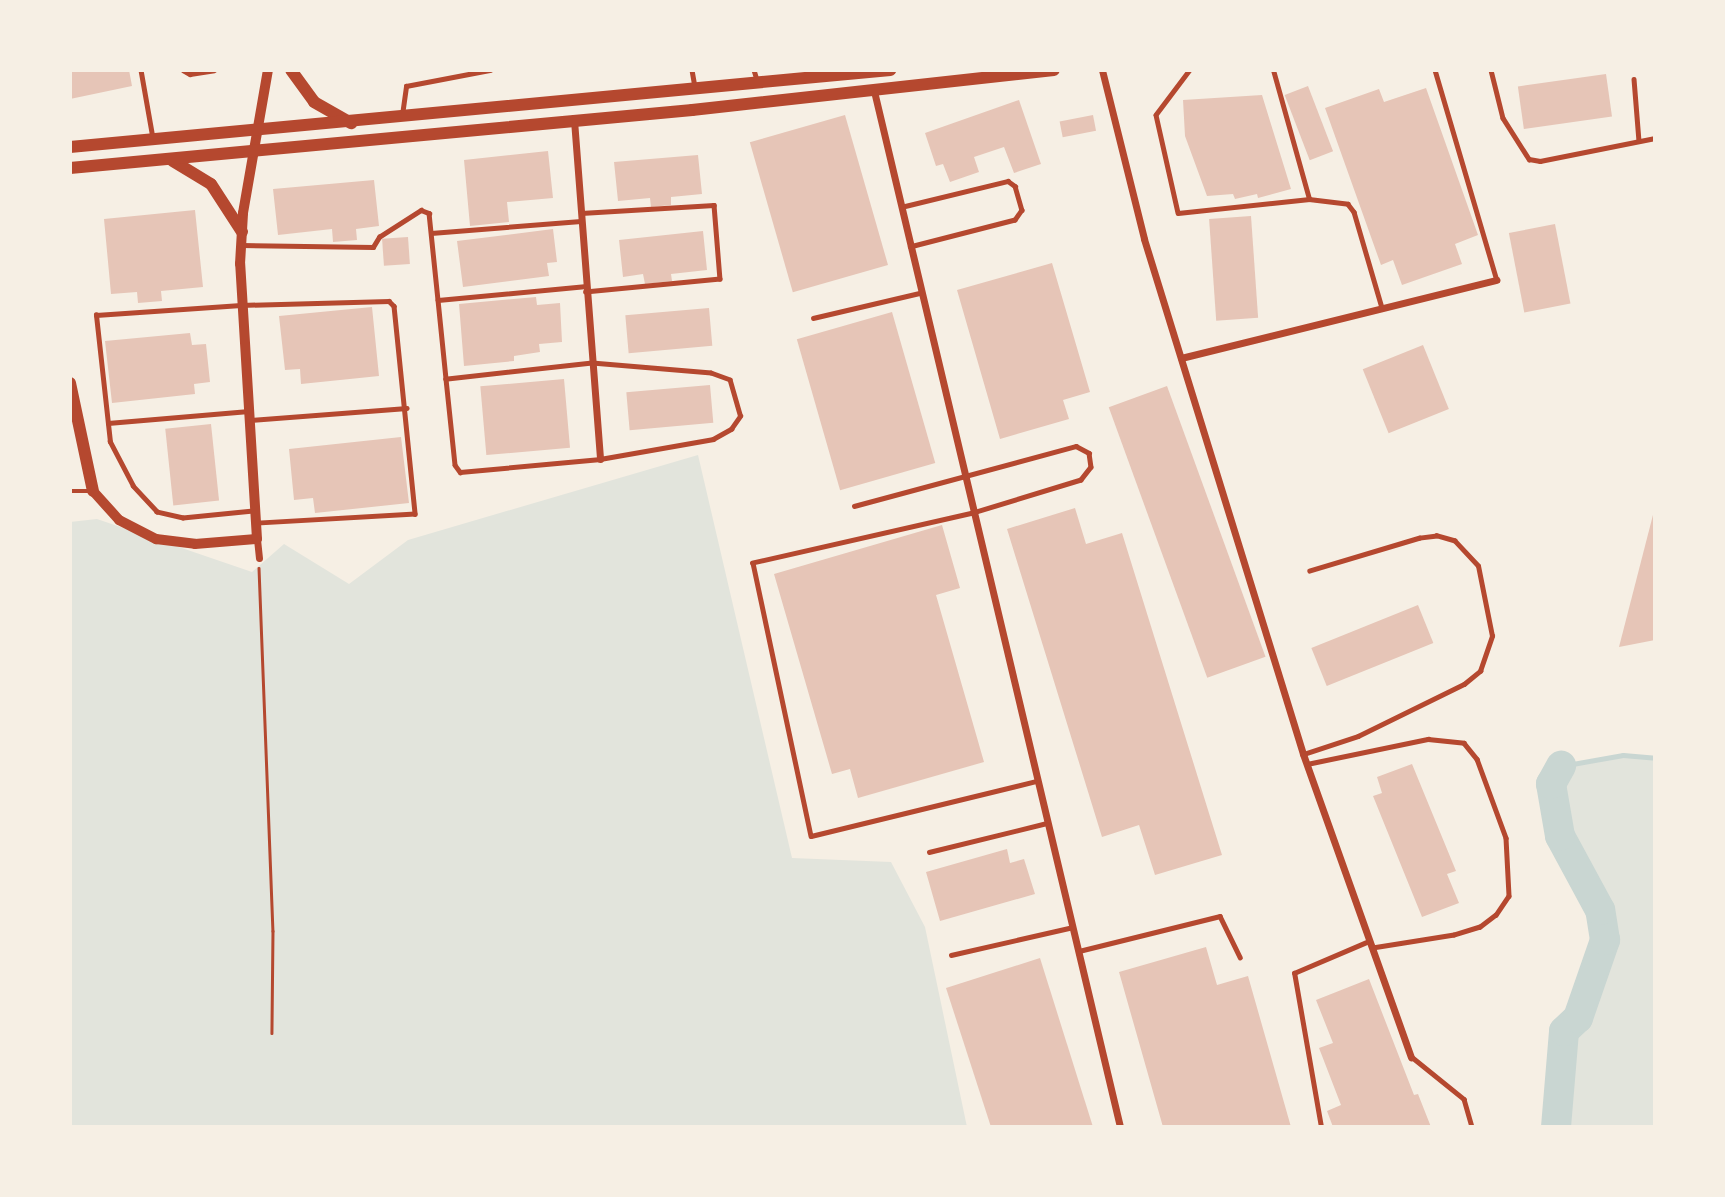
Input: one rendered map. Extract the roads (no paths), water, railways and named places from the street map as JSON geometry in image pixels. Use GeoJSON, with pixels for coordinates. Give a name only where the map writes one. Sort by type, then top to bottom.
{"type":"FeatureCollection","features":[{"type":"Feature","properties":{"kind":"main road"},"geometry":{"type":"LineString","coordinates":[[291,70],[306,95],[351,123]]}},
{"type":"Feature","properties":{"kind":"main road"},"geometry":{"type":"LineString","coordinates":[[70,147],[696,91],[890,70]]}},
{"type":"Feature","properties":{"kind":"main road"},"geometry":{"type":"LineString","coordinates":[[70,168],[874,91],[1054,70]]}},
{"type":"Feature","properties":{"kind":"main road"},"geometry":{"type":"LineString","coordinates":[[169,159],[211,184],[242,232]]}},
{"type":"Feature","properties":{"kind":"main road"},"geometry":{"type":"LineString","coordinates":[[70,383],[93,491]]}},
{"type":"Feature","properties":{"kind":"street"},"geometry":{"type":"LineString","coordinates":[[258,558],[241,305],[241,246],[268,70]]}},
{"type":"Feature","properties":{"kind":"street"},"geometry":{"type":"LineString","coordinates":[[1102,70],[1144,239],[1306,765],[1411,1057]]}},
{"type":"Feature","properties":{"kind":"street"},"geometry":{"type":"LineString","coordinates":[[874,91],[920,293],[1074,927],[1119,1127]]}},
{"type":"Feature","properties":{"kind":"street"},"geometry":{"type":"LineString","coordinates":[[574,120],[600,459]]}},
{"type":"Feature","properties":{"kind":"street"},"geometry":{"type":"LineString","coordinates":[[1181,358],[1497,280]]}},
{"type":"Feature","properties":{"kind":"street"},"geometry":{"type":"LineString","coordinates":[[93,491],[119,520],[156,539],[195,544],[257,539]]}},
{"type":"Feature","properties":{"kind":"lane"},"geometry":{"type":"LineString","coordinates":[[141,70],[153,139]]}},
{"type":"Feature","properties":{"kind":"lane"},"geometry":{"type":"LineString","coordinates":[[183,70],[190,74],[214,70]]}},
{"type":"Feature","properties":{"kind":"lane"},"geometry":{"type":"LineString","coordinates":[[402,118],[406,86],[490,70]]}},
{"type":"Feature","properties":{"kind":"lane"},"geometry":{"type":"LineString","coordinates":[[537,70],[545,70]]}},
{"type":"Feature","properties":{"kind":"lane"},"geometry":{"type":"LineString","coordinates":[[692,70],[696,91]]}},
{"type":"Feature","properties":{"kind":"lane"},"geometry":{"type":"LineString","coordinates":[[754,70],[758,84]]}},
{"type":"Feature","properties":{"kind":"lane"},"geometry":{"type":"LineString","coordinates":[[1190,70],[1156,116],[1178,214],[1309,200],[1348,204],[1354,212],[1382,308]]}},
{"type":"Feature","properties":{"kind":"lane"},"geometry":{"type":"LineString","coordinates":[[1273,70],[1309,200]]}},
{"type":"Feature","properties":{"kind":"lane"},"geometry":{"type":"LineString","coordinates":[[1436,70],[1497,280]]}},
{"type":"Feature","properties":{"kind":"lane"},"geometry":{"type":"LineString","coordinates":[[1491,70],[1503,118],[1529,159],[1540,161],[1655,138]]}},
{"type":"Feature","properties":{"kind":"lane"},"geometry":{"type":"LineString","coordinates":[[1634,79],[1639,141]]}},
{"type":"Feature","properties":{"kind":"lane"},"geometry":{"type":"LineString","coordinates":[[900,207],[1008,181],[1015,186],[1022,210],[1015,220],[909,247]]}},
{"type":"Feature","properties":{"kind":"lane"},"geometry":{"type":"LineString","coordinates":[[431,233],[714,205],[720,279],[438,300]]}},
{"type":"Feature","properties":{"kind":"lane"},"geometry":{"type":"LineString","coordinates":[[241,246],[373,247],[379,237],[421,210],[429,213],[446,379],[455,465],[460,472],[600,459],[713,439],[731,429],[740,416],[730,380],[710,373],[592,363],[446,379]]}},
{"type":"Feature","properties":{"kind":"lane"},"geometry":{"type":"LineString","coordinates":[[813,318],[920,293]]}},
{"type":"Feature","properties":{"kind":"lane"},"geometry":{"type":"LineString","coordinates":[[255,511],[183,518],[157,512],[133,486],[110,442],[96,315],[241,305],[389,301],[394,306],[407,408],[415,514],[256,523]]}},
{"type":"Feature","properties":{"kind":"lane"},"geometry":{"type":"LineString","coordinates":[[108,423],[407,408]]}},
{"type":"Feature","properties":{"kind":"lane"},"geometry":{"type":"LineString","coordinates":[[854,506],[1076,446],[1089,453],[1091,461],[1081,480],[973,513],[753,563],[811,836],[1038,781]]}},
{"type":"Feature","properties":{"kind":"lane"},"geometry":{"type":"LineString","coordinates":[[70,491],[93,491]]}},
{"type":"Feature","properties":{"kind":"lane"},"geometry":{"type":"LineString","coordinates":[[1303,754],[1358,736],[1464,684],[1480,671],[1492,636],[1478,566],[1455,541],[1437,536],[1420,538],[1310,571]]}},
{"type":"Feature","properties":{"kind":"lane"},"geometry":{"type":"LineString","coordinates":[[1306,765],[1428,739],[1464,743],[1478,759],[1506,838],[1509,896],[1480,927],[1372,944],[1294,973],[1321,1127]]}},
{"type":"Feature","properties":{"kind":"lane"},"geometry":{"type":"LineString","coordinates":[[929,852],[1048,823]]}},
{"type":"Feature","properties":{"kind":"lane"},"geometry":{"type":"LineString","coordinates":[[1079,951],[1220,916],[1240,957]]}},
{"type":"Feature","properties":{"kind":"lane"},"geometry":{"type":"LineString","coordinates":[[951,955],[1074,927]]}},
{"type":"Feature","properties":{"kind":"lane"},"geometry":{"type":"LineString","coordinates":[[1411,1057],[1464,1099],[1472,1127]]}},
{"type":"Feature","properties":{"kind":"waterway"},"geometry":{"type":"LineString","coordinates":[[1561,766],[1623,755],[1655,758]]}},
{"type":"Feature","properties":{"kind":"waterway"},"geometry":{"type":"LineString","coordinates":[[1556,1127],[1564,1031],[1578,1018],[1605,940],[1600,910],[1560,836],[1551,784],[1561,766]]}}]}
